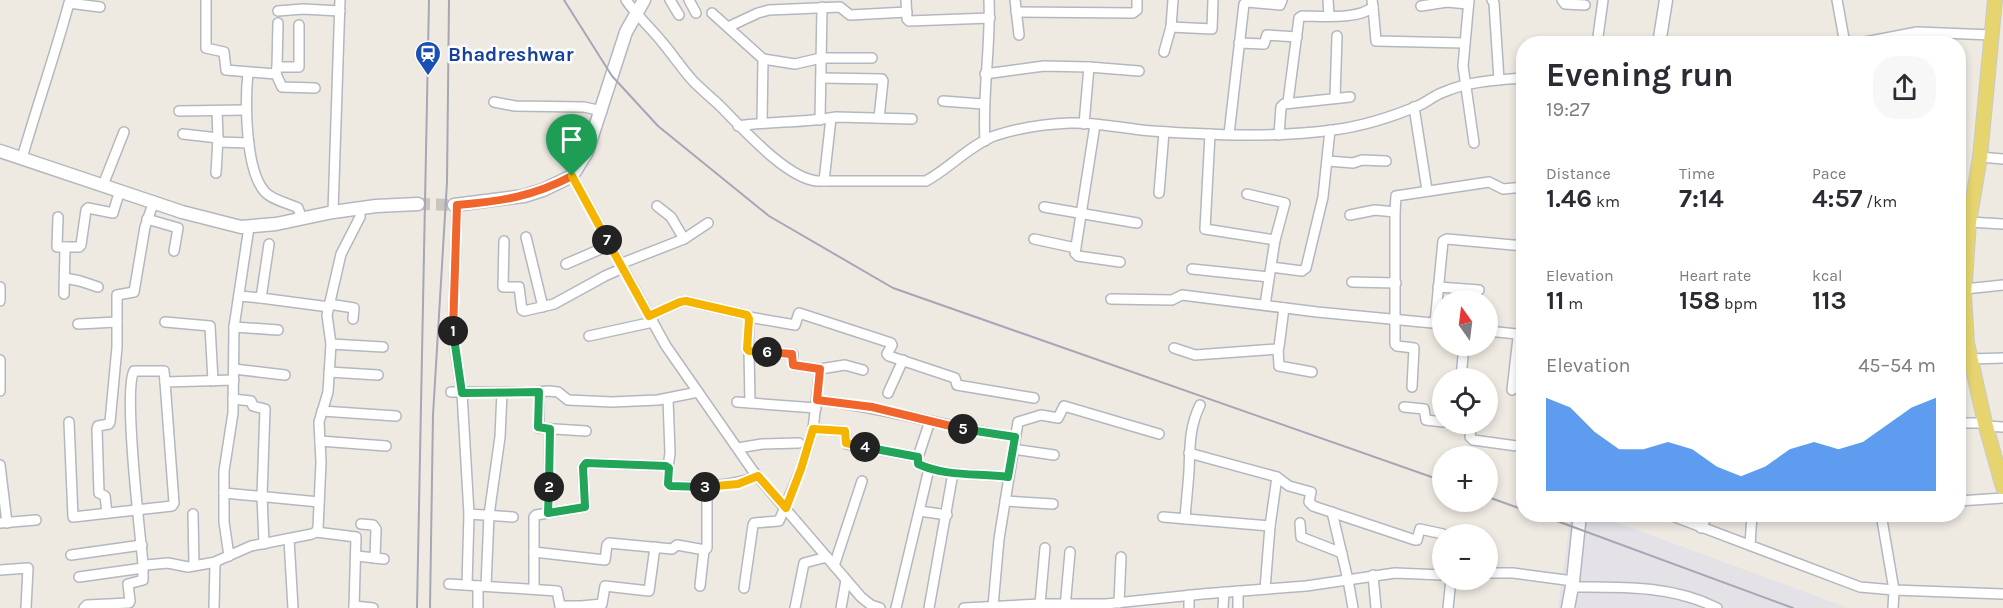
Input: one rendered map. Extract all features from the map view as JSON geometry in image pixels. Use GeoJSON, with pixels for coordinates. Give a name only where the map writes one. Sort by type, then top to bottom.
{"type":"FeatureCollection","features":[{"type":"Feature","properties":{"kind":"main road"},"geometry":{"type":"LineString","coordinates":[[1966,214],[1980,157],[1996,31],[1995,0]]}},
{"type":"Feature","properties":{"kind":"main road"},"geometry":{"type":"LineString","coordinates":[[1966,333],[1985,425],[2003,487]]}},
{"type":"Feature","properties":{"kind":"street"},"geometry":{"type":"LineString","coordinates":[[206,0],[207,48],[224,52],[226,70],[248,73],[299,68],[299,26]]}},
{"type":"Feature","properties":{"kind":"street"},"geometry":{"type":"LineString","coordinates":[[333,212],[340,0]]}},
{"type":"Feature","properties":{"kind":"street"},"geometry":{"type":"LineString","coordinates":[[626,0],[635,14],[661,40],[693,81],[738,126],[785,167],[806,179],[824,181],[926,181],[994,136],[1041,126],[1071,123],[1164,132],[1229,135],[1279,135],[1330,130],[1378,122],[1443,92],[1465,85],[1516,79]]}},
{"type":"Feature","properties":{"kind":"street"},"geometry":{"type":"LineString","coordinates":[[467,585],[469,514],[462,393],[453,329],[456,205],[524,196],[572,176],[587,152],[626,32],[644,0]]}},
{"type":"Feature","properties":{"kind":"street"},"geometry":{"type":"LineString","coordinates":[[670,0],[679,15]]}},
{"type":"Feature","properties":{"kind":"street"},"geometry":{"type":"LineString","coordinates":[[688,0],[696,13]]}},
{"type":"Feature","properties":{"kind":"street"},"geometry":{"type":"LineString","coordinates":[[906,0],[909,21],[990,18]]}},
{"type":"Feature","properties":{"kind":"street"},"geometry":{"type":"LineString","coordinates":[[985,141],[983,104],[990,18],[989,0]]}},
{"type":"Feature","properties":{"kind":"street"},"geometry":{"type":"LineString","coordinates":[[1015,0],[1018,35]]}},
{"type":"Feature","properties":{"kind":"street"},"geometry":{"type":"LineString","coordinates":[[1016,12],[1133,13],[1137,10],[1137,0]]}},
{"type":"Feature","properties":{"kind":"street"},"geometry":{"type":"LineString","coordinates":[[1164,52],[1171,27],[1173,0]]}},
{"type":"Feature","properties":{"kind":"street"},"geometry":{"type":"LineString","coordinates":[[1171,27],[1212,29],[1214,0]]}},
{"type":"Feature","properties":{"kind":"street"},"geometry":{"type":"LineString","coordinates":[[1229,135],[1244,4],[1257,1],[1280,5],[1282,0]]}},
{"type":"Feature","properties":{"kind":"street"},"geometry":{"type":"LineString","coordinates":[[1329,0],[1329,15]]}},
{"type":"Feature","properties":{"kind":"street"},"geometry":{"type":"LineString","coordinates":[[1492,0],[1499,80]]}},
{"type":"Feature","properties":{"kind":"street"},"geometry":{"type":"LineString","coordinates":[[1562,0],[1565,4],[1585,5]]}},
{"type":"Feature","properties":{"kind":"street"},"geometry":{"type":"LineString","coordinates":[[1598,36],[1603,0]]}},
{"type":"Feature","properties":{"kind":"street"},"geometry":{"type":"LineString","coordinates":[[1660,36],[1666,0]]}},
{"type":"Feature","properties":{"kind":"street"},"geometry":{"type":"LineString","coordinates":[[1838,0],[1844,36]]}},
{"type":"Feature","properties":{"kind":"street"},"geometry":{"type":"LineString","coordinates":[[99,7],[70,1],[37,105],[9,154],[227,224],[249,227],[360,208],[418,204]]}},
{"type":"Feature","properties":{"kind":"street"},"geometry":{"type":"LineString","coordinates":[[1421,6],[1447,2],[1469,2],[1463,66],[1474,143]]}},
{"type":"Feature","properties":{"kind":"street"},"geometry":{"type":"LineString","coordinates":[[1288,102],[1300,16],[1347,15],[1367,11],[1373,4]]}},
{"type":"Feature","properties":{"kind":"street"},"geometry":{"type":"LineString","coordinates":[[1373,4],[1376,41],[1464,43]]}},
{"type":"Feature","properties":{"kind":"street"},"geometry":{"type":"LineString","coordinates":[[728,27],[769,10],[824,5],[840,7],[850,15],[907,12]]}},
{"type":"Feature","properties":{"kind":"street"},"geometry":{"type":"LineString","coordinates":[[820,120],[824,5]]}},
{"type":"Feature","properties":{"kind":"street"},"geometry":{"type":"LineString","coordinates":[[278,11],[303,9],[340,11]]}},
{"type":"Feature","properties":{"kind":"street"},"geometry":{"type":"LineString","coordinates":[[712,13],[763,59],[795,64],[821,58],[872,58]]}},
{"type":"Feature","properties":{"kind":"street"},"geometry":{"type":"LineString","coordinates":[[278,23],[277,71],[282,87],[315,88]]}},
{"type":"Feature","properties":{"kind":"street"},"geometry":{"type":"LineString","coordinates":[[1896,36],[1917,32],[1996,31]]}},
{"type":"Feature","properties":{"kind":"street"},"geometry":{"type":"LineString","coordinates":[[1239,43],[1264,44],[1267,35],[1297,37]]}},
{"type":"Feature","properties":{"kind":"street"},"geometry":{"type":"LineString","coordinates":[[1335,99],[1337,36]]}},
{"type":"Feature","properties":{"kind":"street"},"geometry":{"type":"LineString","coordinates":[[762,123],[763,59]]}},
{"type":"Feature","properties":{"kind":"street"},"geometry":{"type":"LineString","coordinates":[[985,74],[1044,66],[1139,71]]}},
{"type":"Feature","properties":{"kind":"street"},"geometry":{"type":"LineString","coordinates":[[1084,124],[1089,67]]}},
{"type":"Feature","properties":{"kind":"street"},"geometry":{"type":"LineString","coordinates":[[248,73],[246,110],[249,143],[261,187],[269,195],[298,208],[302,219]]}},
{"type":"Feature","properties":{"kind":"street"},"geometry":{"type":"LineString","coordinates":[[821,78],[882,79],[879,118]]}},
{"type":"Feature","properties":{"kind":"street"},"geometry":{"type":"LineString","coordinates":[[1279,135],[1281,107],[1288,102],[1350,97]]}},
{"type":"Feature","properties":{"kind":"street"},"geometry":{"type":"LineString","coordinates":[[943,101],[983,104]]}},
{"type":"Feature","properties":{"kind":"street"},"geometry":{"type":"LineString","coordinates":[[494,102],[515,106],[585,107],[602,111]]}},
{"type":"Feature","properties":{"kind":"street"},"geometry":{"type":"LineString","coordinates":[[1414,107],[1427,190]]}},
{"type":"Feature","properties":{"kind":"street"},"geometry":{"type":"LineString","coordinates":[[179,111],[246,110]]}},
{"type":"Feature","properties":{"kind":"street"},"geometry":{"type":"LineString","coordinates":[[216,172],[217,111]]}},
{"type":"Feature","properties":{"kind":"street"},"geometry":{"type":"LineString","coordinates":[[738,126],[831,118],[912,119]]}},
{"type":"Feature","properties":{"kind":"street"},"geometry":{"type":"LineString","coordinates":[[824,181],[831,118]]}},
{"type":"Feature","properties":{"kind":"street"},"geometry":{"type":"LineString","coordinates":[[1095,125],[1075,253],[1078,256],[1120,262]]}},
{"type":"Feature","properties":{"kind":"street"},"geometry":{"type":"LineString","coordinates":[[1192,269],[1270,272],[1302,271],[1306,268],[1319,219],[1328,161],[1330,130]]}},
{"type":"Feature","properties":{"kind":"street"},"geometry":{"type":"LineString","coordinates":[[103,184],[124,132]]}},
{"type":"Feature","properties":{"kind":"street"},"geometry":{"type":"LineString","coordinates":[[1159,193],[1164,132]]}},
{"type":"Feature","properties":{"kind":"street"},"geometry":{"type":"LineString","coordinates":[[183,134],[249,143]]}},
{"type":"Feature","properties":{"kind":"street"},"geometry":{"type":"LineString","coordinates":[[1210,134],[1205,229],[1275,240]]}},
{"type":"Feature","properties":{"kind":"street"},"geometry":{"type":"LineString","coordinates":[[1980,157],[2003,159]]}},
{"type":"Feature","properties":{"kind":"street"},"geometry":{"type":"LineString","coordinates":[[1328,161],[1353,163],[1362,159],[1386,161]]}},
{"type":"Feature","properties":{"kind":"street"},"geometry":{"type":"LineString","coordinates":[[572,176],[666,346],[698,392],[758,476],[861,597],[874,607]]}},
{"type":"Feature","properties":{"kind":"street"},"geometry":{"type":"LineString","coordinates":[[1412,387],[1414,348],[1395,345],[1396,196],[1489,182],[1503,189],[1516,188]]}},
{"type":"Feature","properties":{"kind":"street"},"geometry":{"type":"LineString","coordinates":[[58,217],[57,246],[79,247],[86,210],[88,208],[113,213],[120,190]]}},
{"type":"Feature","properties":{"kind":"street"},"geometry":{"type":"LineString","coordinates":[[1247,194],[1285,203],[1275,240],[1266,305]]}},
{"type":"Feature","properties":{"kind":"street"},"geometry":{"type":"LineString","coordinates":[[107,513],[106,497],[99,493],[97,429],[98,426],[111,422],[117,295],[134,292],[147,219],[154,201]]}},
{"type":"Feature","properties":{"kind":"street"},"geometry":{"type":"LineString","coordinates":[[657,206],[671,218],[684,239]]}},
{"type":"Feature","properties":{"kind":"street"},"geometry":{"type":"LineString","coordinates":[[1044,207],[1137,223]]}},
{"type":"Feature","properties":{"kind":"street"},"geometry":{"type":"LineString","coordinates":[[316,532],[319,501],[319,422],[328,392],[330,372],[331,344],[327,315],[341,254],[360,217],[360,208]]}},
{"type":"Feature","properties":{"kind":"street"},"geometry":{"type":"LineString","coordinates":[[1350,215],[1375,210],[1395,212]]}},
{"type":"Feature","properties":{"kind":"street"},"geometry":{"type":"LineString","coordinates":[[1966,214],[2003,224]]}},
{"type":"Feature","properties":{"kind":"street"},"geometry":{"type":"LineString","coordinates":[[147,219],[178,229],[174,251]]}},
{"type":"Feature","properties":{"kind":"street"},"geometry":{"type":"LineString","coordinates":[[504,241],[503,287],[519,287],[523,310],[554,304],[622,266],[684,239],[708,223]]}},
{"type":"Feature","properties":{"kind":"street"},"geometry":{"type":"LineString","coordinates":[[229,556],[224,522],[224,471],[233,399],[234,327],[249,227]]}},
{"type":"Feature","properties":{"kind":"street"},"geometry":{"type":"LineString","coordinates":[[526,237],[543,307]]}},
{"type":"Feature","properties":{"kind":"street"},"geometry":{"type":"LineString","coordinates":[[1034,238],[1076,248]]}},
{"type":"Feature","properties":{"kind":"street"},"geometry":{"type":"LineString","coordinates":[[1438,290],[1442,242],[1445,240],[1516,245]]}},
{"type":"Feature","properties":{"kind":"street"},"geometry":{"type":"LineString","coordinates":[[261,298],[269,244]]}},
{"type":"Feature","properties":{"kind":"street"},"geometry":{"type":"LineString","coordinates":[[566,264],[610,245]]}},
{"type":"Feature","properties":{"kind":"street"},"geometry":{"type":"LineString","coordinates":[[64,294],[66,247]]}},
{"type":"Feature","properties":{"kind":"street"},"geometry":{"type":"LineString","coordinates":[[65,279],[98,287]]}},
{"type":"Feature","properties":{"kind":"street"},"geometry":{"type":"LineString","coordinates":[[1352,282],[1396,283]]}},
{"type":"Feature","properties":{"kind":"street"},"geometry":{"type":"LineString","coordinates":[[1966,293],[2003,285]]}},
{"type":"Feature","properties":{"kind":"street"},"geometry":{"type":"LineString","coordinates":[[0,287],[0,301]]}},
{"type":"Feature","properties":{"kind":"street"},"geometry":{"type":"LineString","coordinates":[[1438,287],[1479,290]]}},
{"type":"Feature","properties":{"kind":"street"},"geometry":{"type":"LineString","coordinates":[[1111,299],[1172,300],[1182,295],[1284,308],[1432,322]]}},
{"type":"Feature","properties":{"kind":"street"},"geometry":{"type":"LineString","coordinates":[[239,296],[354,309],[353,319]]}},
{"type":"Feature","properties":{"kind":"street"},"geometry":{"type":"LineString","coordinates":[[589,336],[651,319],[680,302],[686,301],[749,317],[795,325],[800,313],[891,343],[888,355],[955,378],[957,386],[1034,398]]}},
{"type":"Feature","properties":{"kind":"street"},"geometry":{"type":"LineString","coordinates":[[1284,308],[1278,348],[1279,366],[1312,372]]}},
{"type":"Feature","properties":{"kind":"street"},"geometry":{"type":"LineString","coordinates":[[749,317],[747,349],[749,351],[750,403]]}},
{"type":"Feature","properties":{"kind":"street"},"geometry":{"type":"LineString","coordinates":[[78,324],[117,322]]}},
{"type":"Feature","properties":{"kind":"street"},"geometry":{"type":"LineString","coordinates":[[165,322],[210,326],[213,381]]}},
{"type":"Feature","properties":{"kind":"street"},"geometry":{"type":"LineString","coordinates":[[234,327],[278,330]]}},
{"type":"Feature","properties":{"kind":"street"},"geometry":{"type":"LineString","coordinates":[[1498,332],[1516,334]]}},
{"type":"Feature","properties":{"kind":"street"},"geometry":{"type":"LineString","coordinates":[[331,344],[383,346]]}},
{"type":"Feature","properties":{"kind":"street"},"geometry":{"type":"LineString","coordinates":[[1174,348],[1195,355],[1278,348]]}},
{"type":"Feature","properties":{"kind":"street"},"geometry":{"type":"LineString","coordinates":[[749,351],[792,354],[793,365],[820,369],[845,365],[863,370]]}},
{"type":"Feature","properties":{"kind":"street"},"geometry":{"type":"LineString","coordinates":[[1512,390],[1516,355]]}},
{"type":"Feature","properties":{"kind":"street"},"geometry":{"type":"LineString","coordinates":[[1970,359],[2003,358]]}},
{"type":"Feature","properties":{"kind":"street"},"geometry":{"type":"LineString","coordinates":[[0,360],[0,391]]}},
{"type":"Feature","properties":{"kind":"street"},"geometry":{"type":"LineString","coordinates":[[888,393],[903,360]]}},
{"type":"Feature","properties":{"kind":"street"},"geometry":{"type":"LineString","coordinates":[[234,369],[285,375]]}},
{"type":"Feature","properties":{"kind":"street"},"geometry":{"type":"LineString","coordinates":[[744,588],[754,522],[778,522],[801,469],[813,429],[820,369]]}},
{"type":"Feature","properties":{"kind":"street"},"geometry":{"type":"LineString","coordinates":[[69,422],[72,516],[107,513],[139,509],[172,506],[174,503],[164,371],[134,371],[132,374],[132,435],[139,509],[144,566],[144,579],[128,584],[129,603],[87,605],[84,608]]}},
{"type":"Feature","properties":{"kind":"street"},"geometry":{"type":"LineString","coordinates":[[330,372],[378,375]]}},
{"type":"Feature","properties":{"kind":"street"},"geometry":{"type":"LineString","coordinates":[[165,382],[234,380]]}},
{"type":"Feature","properties":{"kind":"street"},"geometry":{"type":"LineString","coordinates":[[451,392],[555,391],[568,400],[612,402],[668,399],[698,392]]}},
{"type":"Feature","properties":{"kind":"street"},"geometry":{"type":"LineString","coordinates":[[539,392],[538,427],[586,431]]}},
{"type":"Feature","properties":{"kind":"street"},"geometry":{"type":"LineString","coordinates":[[478,608],[500,437],[501,393]]}},
{"type":"Feature","properties":{"kind":"street"},"geometry":{"type":"LineString","coordinates":[[233,399],[252,401],[253,406],[265,409],[262,496],[264,544]]}},
{"type":"Feature","properties":{"kind":"street"},"geometry":{"type":"LineString","coordinates":[[668,399],[670,453],[668,484],[670,486],[707,487],[738,484],[758,476]]}},
{"type":"Feature","properties":{"kind":"street"},"geometry":{"type":"LineString","coordinates":[[737,402],[872,407],[968,430],[1015,437]]}},
{"type":"Feature","properties":{"kind":"street"},"geometry":{"type":"LineString","coordinates":[[1185,519],[1191,427],[1200,405]]}},
{"type":"Feature","properties":{"kind":"street"},"geometry":{"type":"LineString","coordinates":[[993,606],[1008,477],[1019,422],[1041,415],[1058,418],[1063,406],[1159,434]]}},
{"type":"Feature","properties":{"kind":"street"},"geometry":{"type":"LineString","coordinates":[[1404,407],[1424,409],[1426,420],[1432,421]]}},
{"type":"Feature","properties":{"kind":"street"},"geometry":{"type":"LineString","coordinates":[[322,411],[396,416]]}},
{"type":"Feature","properties":{"kind":"street"},"geometry":{"type":"LineString","coordinates":[[930,421],[918,457],[918,464],[929,469],[953,473],[1008,477]]}},
{"type":"Feature","properties":{"kind":"street"},"geometry":{"type":"LineString","coordinates":[[1966,424],[2003,427]]}},
{"type":"Feature","properties":{"kind":"street"},"geometry":{"type":"LineString","coordinates":[[548,513],[550,429]]}},
{"type":"Feature","properties":{"kind":"street"},"geometry":{"type":"LineString","coordinates":[[813,429],[845,431],[847,444],[918,457]]}},
{"type":"Feature","properties":{"kind":"street"},"geometry":{"type":"LineString","coordinates":[[1470,434],[1473,440],[1516,446]]}},
{"type":"Feature","properties":{"kind":"street"},"geometry":{"type":"LineString","coordinates":[[320,441],[386,446]]}},
{"type":"Feature","properties":{"kind":"street"},"geometry":{"type":"LineString","coordinates":[[738,448],[762,444],[799,443]]}},
{"type":"Feature","properties":{"kind":"street"},"geometry":{"type":"LineString","coordinates":[[1013,449],[1054,455]]}},
{"type":"Feature","properties":{"kind":"street"},"geometry":{"type":"LineString","coordinates":[[1189,453],[1277,477],[1289,486],[1310,492],[1310,504],[1415,540],[1417,540],[1419,530],[1432,531]]}},
{"type":"Feature","properties":{"kind":"street"},"geometry":{"type":"LineString","coordinates":[[534,589],[534,517],[585,507],[583,467],[586,463],[668,467]]}},
{"type":"Feature","properties":{"kind":"street"},"geometry":{"type":"LineString","coordinates":[[0,465],[3,523],[36,520]]}},
{"type":"Feature","properties":{"kind":"street"},"geometry":{"type":"LineString","coordinates":[[896,608],[929,469]]}},
{"type":"Feature","properties":{"kind":"street"},"geometry":{"type":"LineString","coordinates":[[929,608],[953,473]]}},
{"type":"Feature","properties":{"kind":"street"},"geometry":{"type":"LineString","coordinates":[[1264,589],[1277,477]]}},
{"type":"Feature","properties":{"kind":"street"},"geometry":{"type":"LineString","coordinates":[[834,566],[862,481]]}},
{"type":"Feature","properties":{"kind":"street"},"geometry":{"type":"LineString","coordinates":[[700,586],[704,550],[707,548],[707,487]]}},
{"type":"Feature","properties":{"kind":"street"},"geometry":{"type":"LineString","coordinates":[[224,493],[319,501]]}},
{"type":"Feature","properties":{"kind":"street"},"geometry":{"type":"LineString","coordinates":[[1966,501],[2003,498]]}},
{"type":"Feature","properties":{"kind":"street"},"geometry":{"type":"LineString","coordinates":[[1005,501],[1053,504]]}},
{"type":"Feature","properties":{"kind":"street"},"geometry":{"type":"LineString","coordinates":[[920,511],[946,515]]}},
{"type":"Feature","properties":{"kind":"street"},"geometry":{"type":"LineString","coordinates":[[1332,512],[1353,608]]}},
{"type":"Feature","properties":{"kind":"street"},"geometry":{"type":"LineString","coordinates":[[193,514],[194,566]]}},
{"type":"Feature","properties":{"kind":"street"},"geometry":{"type":"LineString","coordinates":[[469,514],[513,517]]}},
{"type":"Feature","properties":{"kind":"street"},"geometry":{"type":"LineString","coordinates":[[1163,517],[1270,526]]}},
{"type":"Feature","properties":{"kind":"street"},"geometry":{"type":"LineString","coordinates":[[1568,608],[1579,522]]}},
{"type":"Feature","properties":{"kind":"street"},"geometry":{"type":"LineString","coordinates":[[1686,522],[1750,544],[1850,584],[1894,590],[2003,594]]}},
{"type":"Feature","properties":{"kind":"street"},"geometry":{"type":"LineString","coordinates":[[1701,528],[1704,522]]}},
{"type":"Feature","properties":{"kind":"street"},"geometry":{"type":"LineString","coordinates":[[1750,544],[1751,522]]}},
{"type":"Feature","properties":{"kind":"street"},"geometry":{"type":"LineString","coordinates":[[1882,522],[1894,590],[1893,608]]}},
{"type":"Feature","properties":{"kind":"street"},"geometry":{"type":"LineString","coordinates":[[1300,523],[1301,537],[1342,553]]}},
{"type":"Feature","properties":{"kind":"street"},"geometry":{"type":"LineString","coordinates":[[357,556],[380,559],[376,529],[373,525],[361,524]]}},
{"type":"Feature","properties":{"kind":"street"},"geometry":{"type":"LineString","coordinates":[[79,577],[168,563],[188,567],[216,562],[251,546],[316,532],[354,536],[357,540],[354,607],[373,608]]}},
{"type":"Feature","properties":{"kind":"street"},"geometry":{"type":"LineString","coordinates":[[289,539],[293,608]]}},
{"type":"Feature","properties":{"kind":"street"},"geometry":{"type":"LineString","coordinates":[[534,552],[605,560],[608,543],[672,549],[677,545],[704,550]]}},
{"type":"Feature","properties":{"kind":"street"},"geometry":{"type":"LineString","coordinates":[[71,555],[142,545]]}},
{"type":"Feature","properties":{"kind":"street"},"geometry":{"type":"LineString","coordinates":[[449,584],[558,592],[558,605],[603,604],[605,586],[650,591],[655,547]]}},
{"type":"Feature","properties":{"kind":"street"},"geometry":{"type":"LineString","coordinates":[[1040,604],[1045,548]]}},
{"type":"Feature","properties":{"kind":"street"},"geometry":{"type":"LineString","coordinates":[[1065,606],[1070,552]]}},
{"type":"Feature","properties":{"kind":"street"},"geometry":{"type":"LineString","coordinates":[[795,608],[804,563],[826,557]]}},
{"type":"Feature","properties":{"kind":"street"},"geometry":{"type":"LineString","coordinates":[[1119,603],[1121,557]]}},
{"type":"Feature","properties":{"kind":"street"},"geometry":{"type":"LineString","coordinates":[[214,608],[216,562]]}},
{"type":"Feature","properties":{"kind":"street"},"geometry":{"type":"LineString","coordinates":[[0,570],[28,568],[26,608]]}},
{"type":"Feature","properties":{"kind":"street"},"geometry":{"type":"LineString","coordinates":[[964,608],[1040,604],[1065,606],[1133,604],[1189,595],[1306,586],[1373,575],[1395,573],[1432,575]]}},
{"type":"Feature","properties":{"kind":"street"},"geometry":{"type":"LineString","coordinates":[[1498,573],[1513,573],[1572,584],[1667,591],[1689,596],[1718,608]]}},
{"type":"Feature","properties":{"kind":"street"},"geometry":{"type":"LineString","coordinates":[[1373,575],[1376,608]]}},
{"type":"Feature","properties":{"kind":"street"},"geometry":{"type":"LineString","coordinates":[[842,608],[846,580]]}},
{"type":"Feature","properties":{"kind":"street"},"geometry":{"type":"LineString","coordinates":[[1448,608],[1450,590]]}},
{"type":"Feature","properties":{"kind":"street"},"geometry":{"type":"LineString","coordinates":[[1238,591],[1238,608]]}},
{"type":"Feature","properties":{"kind":"street"},"geometry":{"type":"LineString","coordinates":[[1223,608],[1224,592]]}},
{"type":"Feature","properties":{"kind":"street"},"geometry":{"type":"LineString","coordinates":[[1189,595],[1189,608]]}},
{"type":"Feature","properties":{"kind":"shaded area"},"geometry":{"type":"Polygon","coordinates":[[[1570,522],[1616,522],[1848,608],[1558,608],[1570,522]]]}},
{"type":"Feature","properties":{"kind":"tunnel"},"geometry":{"type":"LineString","coordinates":[[418,204],[454,205]]}},
{"type":"Feature","properties":{"kind":"railway"},"geometry":{"type":"LineString","coordinates":[[417,608],[429,0]]}},
{"type":"Feature","properties":{"kind":"railway"},"geometry":{"type":"LineString","coordinates":[[430,608],[433,415],[447,182],[449,0]]}},
{"type":"Feature","properties":{"kind":"railway"},"geometry":{"type":"LineString","coordinates":[[564,0],[612,76],[658,126],[769,216],[893,288],[1432,477]]}},
{"type":"Feature","properties":{"kind":"railway"},"geometry":{"type":"LineString","coordinates":[[1498,501],[1516,507]]}},
{"type":"Feature","properties":{"kind":"railway"},"geometry":{"type":"LineString","coordinates":[[1560,522],[1793,608]]}},
{"type":"Feature","properties":{"kind":"place","name":"Bhadreshwar"},"geometry":{"type":"Point","coordinates":[428,77]}},
{"type":"Feature","properties":{"kind":"route"},"geometry":{"type":"LineString","coordinates":[[572,176],[649,316],[686,301],[747,315],[749,317],[748,351],[792,354],[794,355],[793,365],[819,368],[821,371],[817,400],[872,407],[968,430],[1015,437],[1008,477],[992,474],[958,474],[929,469],[918,464],[918,457],[847,444],[845,431],[813,429],[786,508],[758,476],[738,484],[703,488],[670,486],[668,484],[669,468],[666,466],[586,463],[583,465],[585,507],[548,513],[550,429],[538,427],[539,392],[462,393],[453,331],[457,205],[524,196],[572,176]]}}]}
